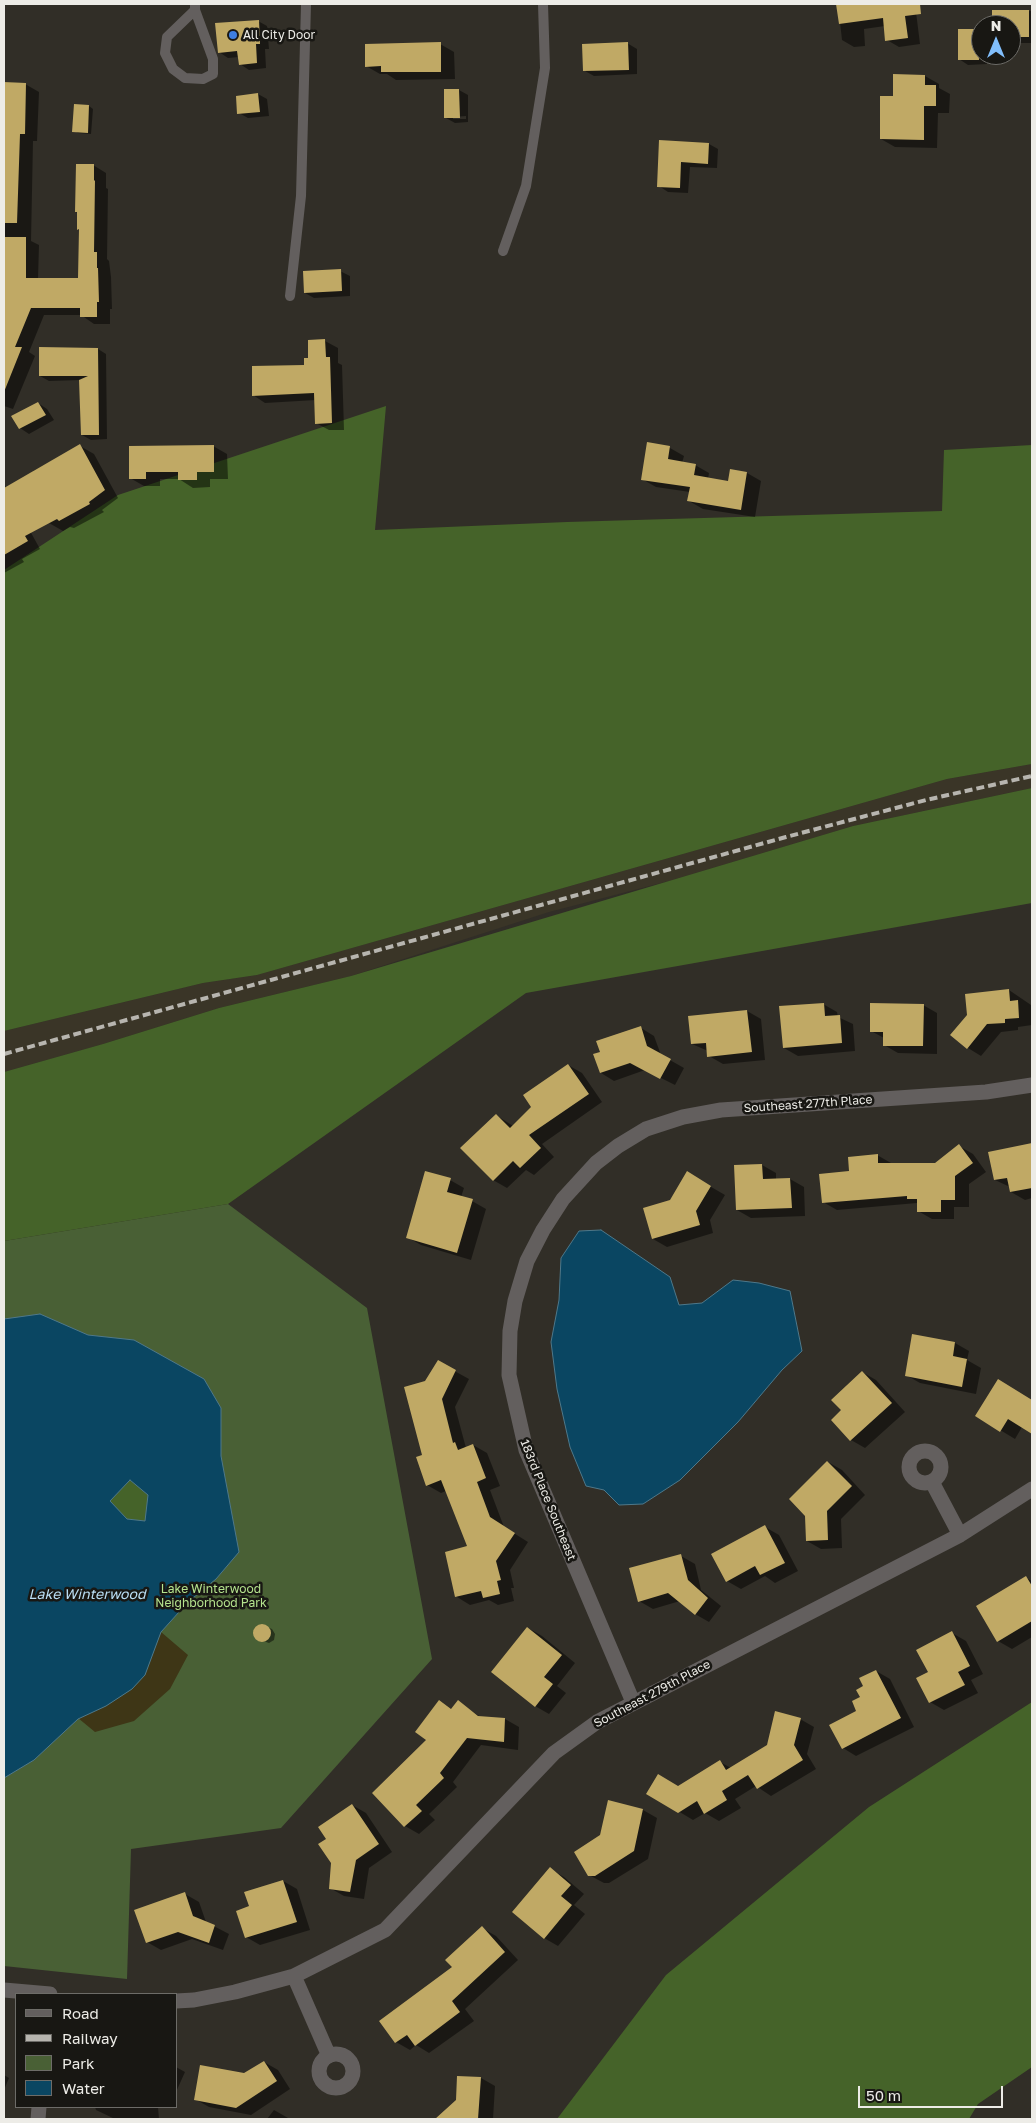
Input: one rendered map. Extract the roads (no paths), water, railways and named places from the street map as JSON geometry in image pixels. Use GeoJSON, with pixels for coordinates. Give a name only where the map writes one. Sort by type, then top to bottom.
{"type":"FeatureCollection","features":[{"type":"Feature","properties":{"kind":"street","name":"Southeast 277th Place"},"geometry":{"type":"LineString","coordinates":[[596,1163],[618,1146],[646,1129],[683,1117],[721,1110],[986,1092],[1032,1085]]}},
{"type":"Feature","properties":{"kind":"street","name":"183rd Place Southeast"},"geometry":{"type":"LineString","coordinates":[[596,1163],[563,1199],[543,1230],[527,1261],[515,1301],[510,1331],[509,1375],[526,1450],[633,1702]]}},
{"type":"Feature","properties":{"kind":"street"},"geometry":{"type":"LineString","coordinates":[[932,1482],[960,1535]]}},
{"type":"Feature","properties":{"kind":"street","name":"Southeast 279th Place"},"geometry":{"type":"LineString","coordinates":[[178,2000],[194,2000],[235,1992],[294,1976],[385,1930],[554,1753],[597,1722],[960,1535],[1032,1489]]}},
{"type":"Feature","properties":{"kind":"street"},"geometry":{"type":"LineString","coordinates":[[294,1976],[329,2056]]}},
{"type":"Feature","properties":{"kind":"street"},"geometry":{"type":"LineString","coordinates":[[4,1990],[38,1993]]}},
{"type":"Feature","properties":{"kind":"lane"},"geometry":{"type":"LineString","coordinates":[[290,296],[301,196],[306,4]]}},
{"type":"Feature","properties":{"kind":"lane"},"geometry":{"type":"LineString","coordinates":[[503,251],[526,186],[545,68],[543,4]]}},
{"type":"Feature","properties":{"kind":"lane"},"geometry":{"type":"LineString","coordinates":[[195,7],[213,59],[213,74],[203,79],[185,78],[173,69],[165,53],[167,37],[195,7]]}},
{"type":"Feature","properties":{"kind":"water"},"geometry":{"type":"Polygon","coordinates":[[[601,1230],[670,1277],[679,1305],[702,1303],[733,1280],[759,1283],[790,1291],[802,1351],[782,1370],[738,1422],[680,1480],[643,1504],[619,1505],[604,1490],[586,1486],[570,1447],[557,1389],[551,1342],[559,1300],[561,1258],[579,1231],[601,1230]]]}},
{"type":"Feature","properties":{"kind":"water","name":"Lake Winterwood"},"geometry":{"type":"Polygon","coordinates":[[[40,1314],[88,1335],[134,1340],[204,1379],[221,1408],[221,1456],[239,1552],[216,1579],[188,1602],[161,1632],[145,1675],[132,1689],[106,1706],[78,1719],[34,1760],[4,1778],[4,1319],[40,1314]],[[130,1480],[110,1501],[127,1519],[145,1521],[148,1495],[130,1480]]]}},
{"type":"Feature","properties":{"kind":"railway"},"geometry":{"type":"LineString","coordinates":[[4,1054],[786,837],[926,800],[1032,776]]}},
{"type":"Feature","properties":{"kind":"place","name":"All City Door"},"geometry":{"type":"Point","coordinates":[233,35]}},
{"type":"Feature","properties":{"kind":"park label","name":"Lake Winterwood Neighborhood Park"},"geometry":{"type":"Point","coordinates":[211,1596]}}]}
